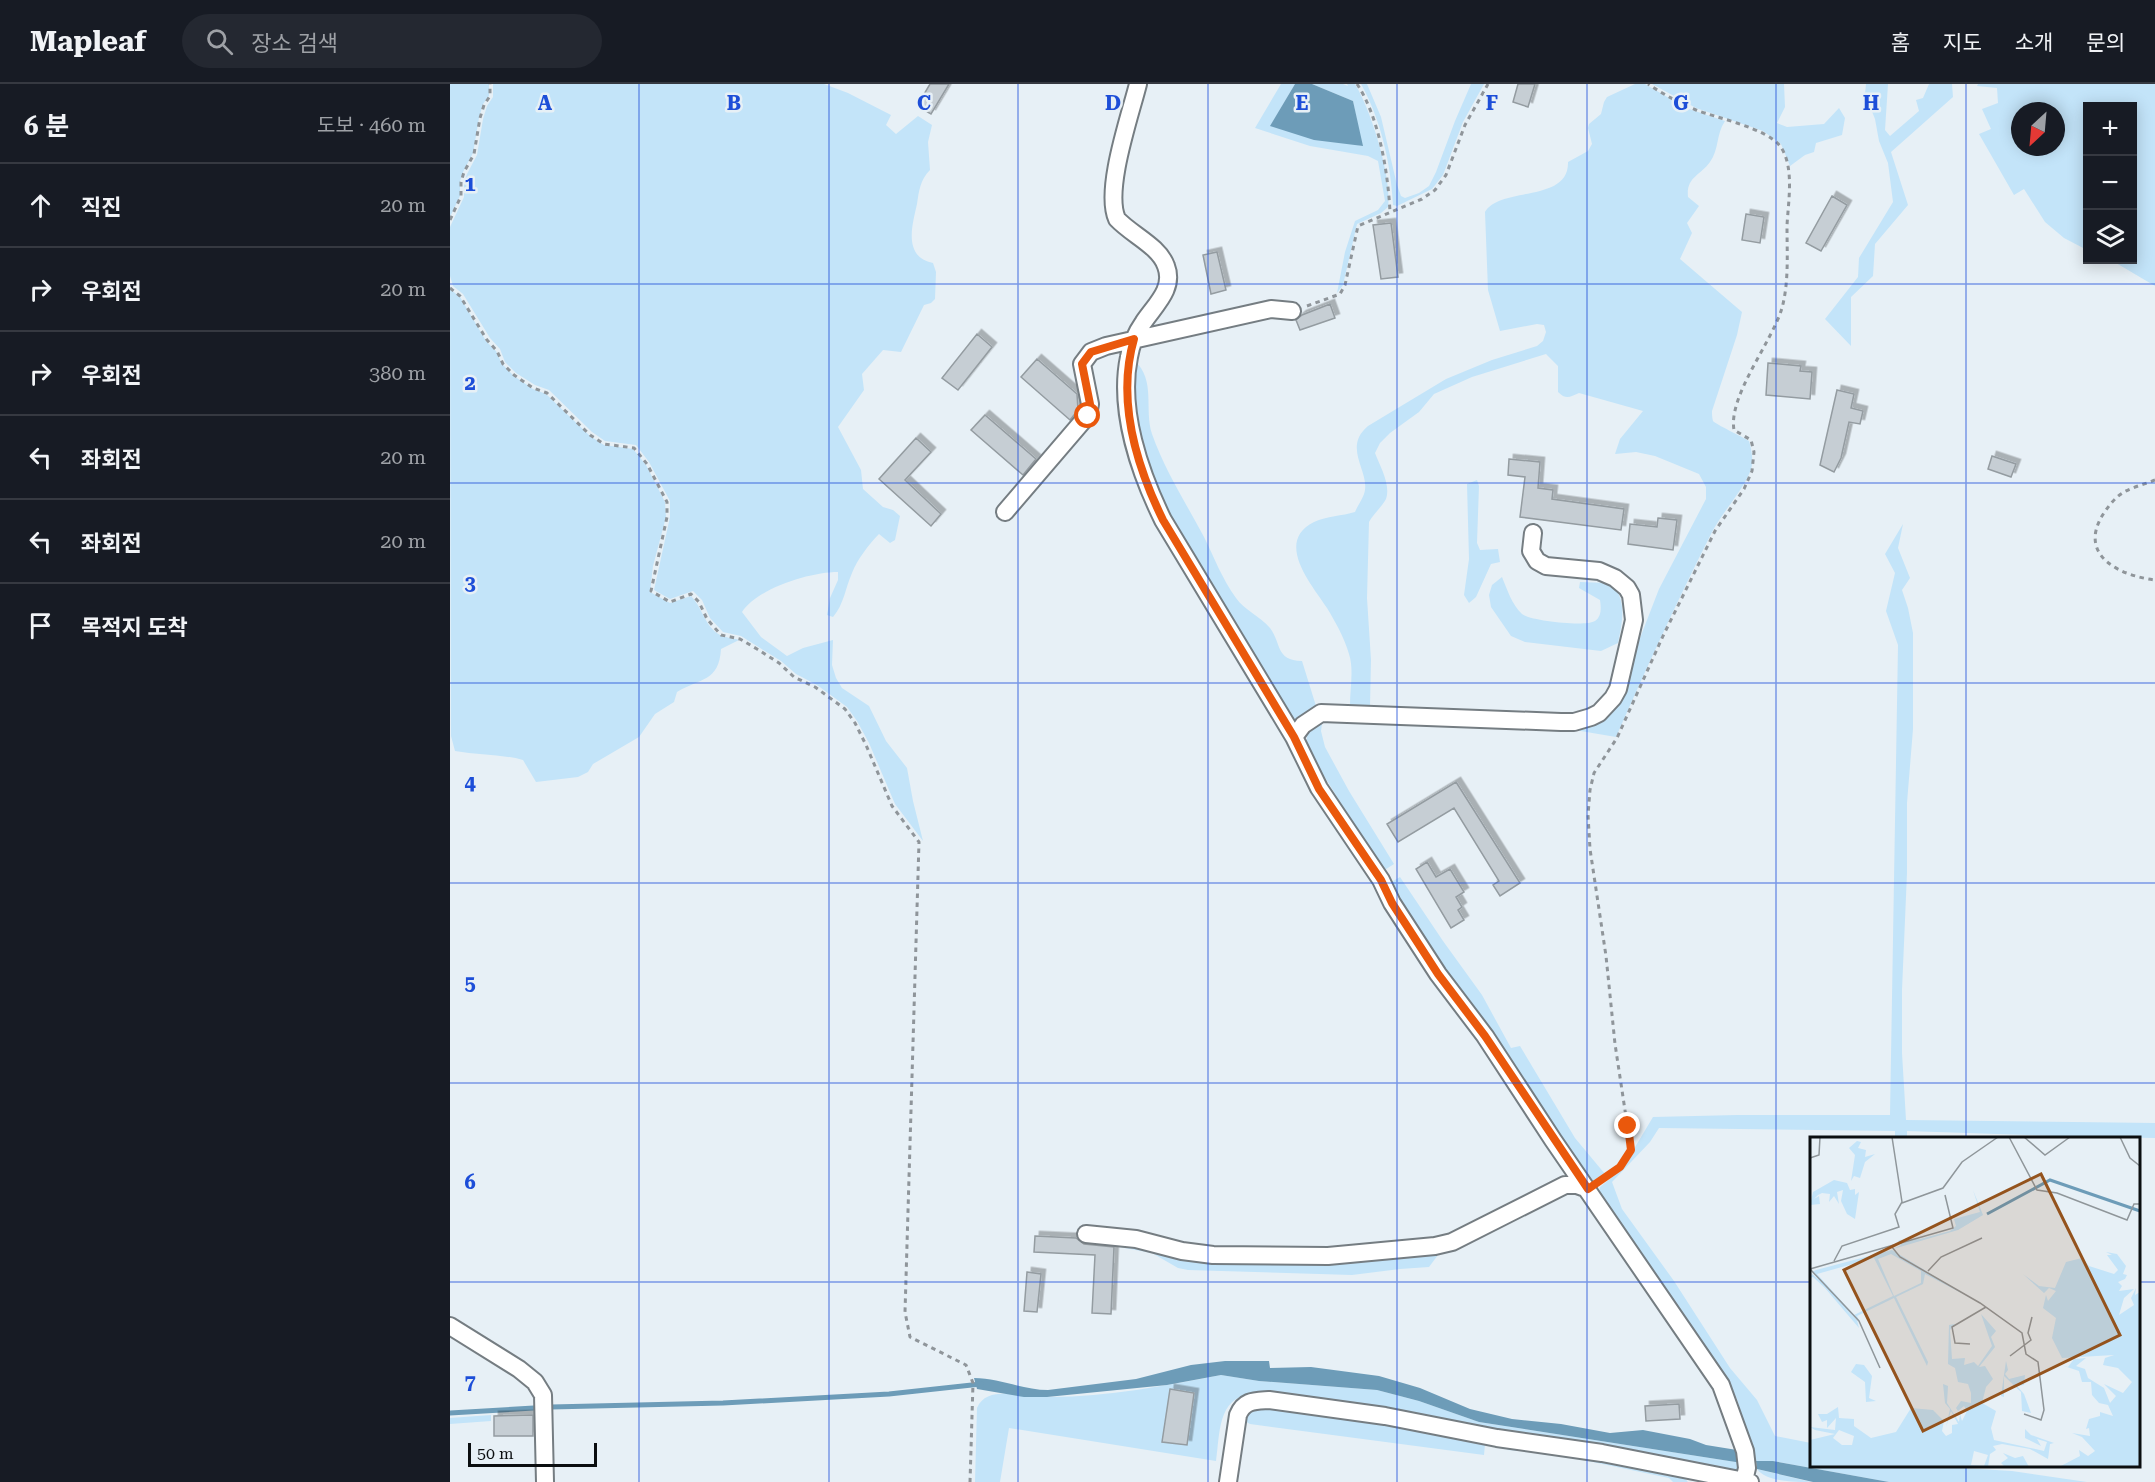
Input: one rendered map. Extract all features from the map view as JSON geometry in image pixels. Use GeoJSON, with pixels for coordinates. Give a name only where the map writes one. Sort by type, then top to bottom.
{"type":"FeatureCollection","features":[{"type":"Feature","properties":{"kind":"street"},"geometry":{"type":"LineString","coordinates":[[1138,84],[1115,176],[1114,211],[1125,227],[1160,256],[1166,266],[1168,276],[1168,286],[1134,339],[1129,358],[1128,405],[1131,432],[1148,489],[1169,530],[1294,737],[1319,789],[1381,880],[1392,903],[1438,974],[1485,1036],[1528,1103],[1721,1385],[1746,1470],[1701,1478],[1602,1453],[1497,1438],[1385,1416],[1269,1400],[1252,1401],[1242,1406],[1238,1415],[1228,1482]]}},
{"type":"Feature","properties":{"kind":"street"},"geometry":{"type":"LineString","coordinates":[[1005,512],[1088,416],[1090,404],[1082,364],[1091,352],[1134,339],[1271,309],[1292,311]]}},
{"type":"Feature","properties":{"kind":"street"},"geometry":{"type":"LineString","coordinates":[[1294,737],[1303,725],[1321,713],[1561,723],[1583,720],[1599,713],[1607,706],[1618,689],[1634,620],[1631,596],[1627,588],[1615,578],[1599,571],[1546,566],[1537,561],[1531,551],[1533,534]]}},
{"type":"Feature","properties":{"kind":"street"},"geometry":{"type":"LineString","coordinates":[[1086,1234],[1136,1239],[1182,1251],[1213,1255],[1328,1256],[1435,1246],[1452,1242],[1565,1185],[1577,1185],[1588,1189]]}},
{"type":"Feature","properties":{"kind":"street"},"geometry":{"type":"LineString","coordinates":[[450,1326],[519,1369],[535,1382],[543,1395],[545,1482]]}},
{"type":"Feature","properties":{"kind":"path"},"geometry":{"type":"LineString","coordinates":[[450,220],[461,196],[464,172],[474,154],[480,118],[490,96],[490,84]]}},
{"type":"Feature","properties":{"kind":"path"},"geometry":{"type":"LineString","coordinates":[[1357,84],[1382,150],[1389,185],[1390,212]]}},
{"type":"Feature","properties":{"kind":"path"},"geometry":{"type":"LineString","coordinates":[[1292,311],[1340,294],[1345,285],[1358,226],[1422,199],[1435,190],[1446,175],[1465,125],[1488,84]]}},
{"type":"Feature","properties":{"kind":"path"},"geometry":{"type":"LineString","coordinates":[[1588,1189],[1620,1167],[1631,1150],[1590,849],[1588,815],[1590,790],[1594,773],[1617,738],[1663,636],[1715,531],[1744,489],[1752,471],[1754,452],[1751,440],[1734,430],[1732,419],[1782,309],[1787,278],[1791,197],[1788,166],[1779,146],[1762,133],[1695,110],[1648,84]]}},
{"type":"Feature","properties":{"kind":"path"},"geometry":{"type":"LineString","coordinates":[[450,288],[460,296],[487,340],[497,351],[503,364],[514,375],[533,388],[547,393],[590,435],[604,444],[634,448],[647,464],[667,502],[667,517],[651,591],[670,602],[692,594],[712,626],[721,635],[740,639],[757,649],[844,709],[855,723],[866,745],[892,806],[919,842],[905,1312],[910,1337],[966,1365],[973,1383],[969,1482]]}},
{"type":"Feature","properties":{"kind":"path"},"geometry":{"type":"LineString","coordinates":[[2155,480],[2123,492],[2104,513],[2095,534],[2095,544],[2109,565],[2131,576],[2155,580]]}},
{"type":"Feature","properties":{"kind":"shaded area"},"geometry":{"type":"Polygon","coordinates":[[[450,84],[489,84],[489,96],[483,104],[473,153],[463,172],[460,181],[460,196],[450,217],[450,84]]]}},
{"type":"Feature","properties":{"kind":"shaded area"},"geometry":{"type":"Polygon","coordinates":[[[493,84],[824,84],[848,93],[891,115],[886,125],[896,134],[918,116],[932,125],[928,142],[930,170],[919,190],[912,240],[917,254],[923,260],[933,263],[936,272],[935,299],[924,305],[901,352],[883,350],[862,374],[864,390],[838,427],[861,470],[863,489],[883,507],[893,510],[900,516],[895,540],[890,543],[879,534],[867,547],[854,568],[842,602],[833,617],[827,615],[830,598],[838,580],[838,572],[813,575],[786,583],[760,596],[742,612],[761,637],[787,656],[803,648],[833,640],[832,665],[836,678],[842,688],[869,706],[886,741],[907,768],[923,841],[895,804],[869,743],[847,707],[741,636],[723,632],[710,618],[702,600],[693,591],[670,599],[654,590],[670,517],[670,501],[649,462],[636,445],[605,441],[592,432],[549,390],[535,385],[516,373],[505,362],[500,349],[490,338],[463,294],[453,286],[450,276],[450,227],[464,197],[464,182],[467,174],[477,155],[483,119],[493,97],[493,84]]]}},
{"type":"Feature","properties":{"kind":"shaded area"},"geometry":{"type":"Polygon","coordinates":[[[1281,84],[1295,84],[1271,125],[1362,146],[1353,101],[1312,84],[1348,86],[1347,84],[1355,84],[1374,126],[1384,162],[1388,207],[1381,213],[1357,224],[1343,285],[1337,293],[1345,252],[1355,221],[1378,210],[1385,201],[1378,161],[1368,156],[1310,146],[1255,128],[1281,84]]]}},
{"type":"Feature","properties":{"kind":"shaded area"},"geometry":{"type":"Polygon","coordinates":[[[1295,84],[1312,84],[1353,101],[1363,146],[1314,140],[1270,126],[1295,84]]]}},
{"type":"Feature","properties":{"kind":"shaded area"},"geometry":{"type":"Polygon","coordinates":[[[1361,84],[1367,84],[1381,117],[1397,185],[1401,196],[1405,198],[1429,186],[1471,84],[1484,84],[1463,122],[1443,175],[1432,189],[1397,206],[1393,205],[1390,174],[1379,127],[1361,84]]]}},
{"type":"Feature","properties":{"kind":"shaded area"},"geometry":{"type":"Polygon","coordinates":[[[1635,84],[1645,84],[1686,108],[1725,121],[1713,157],[1689,185],[1688,197],[1699,206],[1687,223],[1692,233],[1680,259],[1742,312],[1712,415],[1715,423],[1749,441],[1752,457],[1750,472],[1711,534],[1616,737],[1563,728],[1572,728],[1623,682],[1659,589],[1706,499],[1706,487],[1699,474],[1655,456],[1636,452],[1615,454],[1620,439],[1643,411],[1579,393],[1571,397],[1563,396],[1558,392],[1558,366],[1546,354],[1472,377],[1434,394],[1419,412],[1380,443],[1375,453],[1384,476],[1387,494],[1386,499],[1369,522],[1367,598],[1371,660],[1370,706],[1350,705],[1352,673],[1349,654],[1337,625],[1300,564],[1297,541],[1302,530],[1324,518],[1355,512],[1365,490],[1357,442],[1368,426],[1446,379],[1492,360],[1537,346],[1543,341],[1546,332],[1544,325],[1537,324],[1500,331],[1488,290],[1485,212],[1493,204],[1504,199],[1546,189],[1558,183],[1565,175],[1568,162],[1588,151],[1592,144],[1589,124],[1601,114],[1607,97],[1635,84]]]}},
{"type":"Feature","properties":{"kind":"shaded area"},"geometry":{"type":"Polygon","coordinates":[[[1652,84],[1784,84],[1785,107],[1777,123],[1787,127],[1824,124],[1839,108],[1845,118],[1842,135],[1816,143],[1814,152],[1805,155],[1790,166],[1781,144],[1763,131],[1696,108],[1652,84]]]}},
{"type":"Feature","properties":{"kind":"shaded area"},"geometry":{"type":"Polygon","coordinates":[[[1866,84],[1888,84],[1885,130],[1890,136],[1919,111],[1916,100],[1923,98],[1929,84],[1952,84],[1953,97],[1891,152],[1908,205],[1875,244],[1873,276],[1851,297],[1851,346],[1825,319],[1858,277],[1859,258],[1893,202],[1888,163],[1865,94],[1866,84]]]}},
{"type":"Feature","properties":{"kind":"shaded area"},"geometry":{"type":"Polygon","coordinates":[[[1978,84],[2155,84],[2155,286],[2118,264],[2137,264],[2137,102],[2083,102],[2083,248],[2064,238],[2045,222],[2024,189],[2014,195],[1979,134],[1991,129],[1982,109],[1998,103],[1997,88],[1977,86],[1978,84]]]}},
{"type":"Feature","properties":{"kind":"shaded area"},"geometry":{"type":"Polygon","coordinates":[[[450,289],[460,297],[486,341],[496,351],[502,364],[514,376],[533,389],[546,394],[590,436],[604,445],[633,449],[646,465],[665,502],[666,517],[653,566],[650,592],[670,603],[691,596],[715,631],[722,636],[739,640],[721,649],[717,668],[707,678],[677,692],[674,702],[655,714],[639,737],[593,764],[588,772],[578,777],[536,782],[523,760],[455,751],[451,736],[450,289]]]}},
{"type":"Feature","properties":{"kind":"shaded area"},"geometry":{"type":"Polygon","coordinates":[[[1135,361],[1145,377],[1150,425],[1157,448],[1226,583],[1239,602],[1270,628],[1283,654],[1287,658],[1302,661],[1316,706],[1298,719],[1292,719],[1160,501],[1136,424],[1133,377],[1135,361]]]}},
{"type":"Feature","properties":{"kind":"shaded area"},"geometry":{"type":"Polygon","coordinates":[[[1477,480],[1479,486],[1477,543],[1480,550],[1498,549],[1500,562],[1491,564],[1476,597],[1469,603],[1464,595],[1469,559],[1467,484],[1477,480]]]}},
{"type":"Feature","properties":{"kind":"shaded area"},"geometry":{"type":"Polygon","coordinates":[[[1903,524],[1898,548],[1910,578],[1902,590],[1913,633],[1913,729],[1907,803],[1907,873],[1902,990],[1902,1053],[1906,1120],[2155,1123],[2155,1138],[1907,1131],[1907,1137],[1895,1137],[1895,1131],[1659,1128],[1650,1142],[1612,1182],[1622,1209],[1674,1281],[1730,1368],[1757,1400],[1775,1436],[1810,1443],[1810,1467],[1946,1467],[2012,1471],[2087,1482],[1889,1482],[1773,1461],[1756,1461],[1737,1399],[1599,1195],[1600,1187],[1622,1169],[1653,1117],[1890,1115],[1898,645],[1886,611],[1895,573],[1885,554],[1903,524]]]}},
{"type":"Feature","properties":{"kind":"shaded area"},"geometry":{"type":"Polygon","coordinates":[[[1502,577],[1513,602],[1522,614],[1536,619],[1558,622],[1590,623],[1599,617],[1600,600],[1579,588],[1580,582],[1607,583],[1614,586],[1622,607],[1618,643],[1601,651],[1525,642],[1511,636],[1491,607],[1489,595],[1492,585],[1502,577]]]}},
{"type":"Feature","properties":{"kind":"shaded area"},"geometry":{"type":"Polygon","coordinates":[[[1323,717],[1321,731],[1325,747],[1394,864],[1383,871],[1308,750],[1307,735],[1314,724],[1323,717]]]}},
{"type":"Feature","properties":{"kind":"shaded area"},"geometry":{"type":"Polygon","coordinates":[[[1400,877],[1482,995],[1511,1048],[1520,1046],[1575,1138],[1605,1174],[1596,1181],[1590,1181],[1438,969],[1388,884],[1400,877]]]}},
{"type":"Feature","properties":{"kind":"shaded area"},"geometry":{"type":"Polygon","coordinates":[[[1120,1241],[1190,1256],[1441,1251],[1429,1267],[1352,1275],[1188,1270],[1178,1268],[1152,1253],[1119,1247],[1120,1241]]]}},
{"type":"Feature","properties":{"kind":"shaded area"},"geometry":{"type":"Polygon","coordinates":[[[1225,1361],[1269,1361],[1270,1368],[1311,1367],[1379,1376],[1420,1388],[1470,1409],[1512,1419],[1561,1424],[1610,1433],[1643,1430],[1737,1450],[1742,1463],[1479,1422],[1419,1401],[1377,1390],[1259,1381],[1221,1375],[1167,1385],[1047,1397],[1024,1397],[977,1389],[974,1378],[1048,1390],[1136,1379],[1191,1365],[1225,1361]]]}},
{"type":"Feature","properties":{"kind":"shaded area"},"geometry":{"type":"Polygon","coordinates":[[[1221,1375],[1259,1381],[1377,1390],[1419,1401],[1479,1422],[1742,1463],[1742,1468],[1737,1471],[1251,1394],[1232,1402],[1226,1410],[1220,1429],[1216,1461],[1009,1428],[1000,1482],[975,1482],[977,1408],[989,1396],[1006,1393],[1044,1397],[1088,1396],[1133,1391],[1221,1375]]]}},
{"type":"Feature","properties":{"kind":"shaded area"},"geometry":{"type":"Polygon","coordinates":[[[1264,1404],[1482,1440],[1485,1444],[1484,1455],[1250,1424],[1243,1420],[1247,1410],[1264,1404]]]}},
{"type":"Feature","properties":{"kind":"shaded area"},"geometry":{"type":"Polygon","coordinates":[[[491,1415],[491,1421],[450,1424],[450,1418],[491,1415]]]}},
{"type":"Feature","properties":{"kind":"shaded area"},"geometry":{"type":"Polygon","coordinates":[[[1512,1443],[1681,1474],[1688,1482],[1673,1482],[1669,1478],[1550,1453],[1507,1450],[1512,1443]]]}},
{"type":"Feature","properties":{"kind":"shaded area"},"geometry":{"type":"Polygon","coordinates":[[[1756,1461],[1773,1461],[1889,1482],[1813,1482],[1757,1469],[1756,1461]]]}},
{"type":"Feature","properties":{"kind":"shaded area"},"geometry":{"type":"Polygon","coordinates":[[[1757,1469],[1813,1482],[1774,1479],[1767,1477],[1757,1469]]]}},
{"type":"Feature","properties":{"kind":"building"},"geometry":{"type":"Polygon","coordinates":[[[930,84],[949,84],[931,114],[917,106],[930,84]]]}},
{"type":"Feature","properties":{"kind":"building"},"geometry":{"type":"Polygon","coordinates":[[[1518,84],[1535,84],[1528,107],[1513,102],[1518,84]]]}},
{"type":"Feature","properties":{"kind":"building"},"geometry":{"type":"Polygon","coordinates":[[[1832,196],[1847,205],[1821,251],[1806,243],[1832,196]]]}},
{"type":"Feature","properties":{"kind":"building"},"geometry":{"type":"Polygon","coordinates":[[[1746,214],[1764,217],[1760,243],[1742,240],[1746,214]]]}},
{"type":"Feature","properties":{"kind":"building"},"geometry":{"type":"Polygon","coordinates":[[[1391,223],[1398,277],[1381,279],[1373,225],[1391,223]]]}},
{"type":"Feature","properties":{"kind":"building"},"geometry":{"type":"Polygon","coordinates":[[[1217,252],[1226,290],[1211,294],[1203,255],[1217,252]]]}},
{"type":"Feature","properties":{"kind":"building"},"geometry":{"type":"Polygon","coordinates":[[[1330,304],[1335,318],[1300,330],[1296,320],[1302,315],[1330,304]]]}},
{"type":"Feature","properties":{"kind":"building"},"geometry":{"type":"Polygon","coordinates":[[[977,334],[992,347],[958,390],[942,378],[977,334]]]}},
{"type":"Feature","properties":{"kind":"building"},"geometry":{"type":"Polygon","coordinates":[[[1037,359],[1077,394],[1078,410],[1070,420],[1021,377],[1037,359]]]}},
{"type":"Feature","properties":{"kind":"building"},"geometry":{"type":"Polygon","coordinates":[[[1768,363],[1801,366],[1800,371],[1812,372],[1810,399],[1766,395],[1768,363]]]}},
{"type":"Feature","properties":{"kind":"building"},"geometry":{"type":"Polygon","coordinates":[[[1837,390],[1854,394],[1851,408],[1863,411],[1860,424],[1849,422],[1841,458],[1834,472],[1820,465],[1837,390]]]}},
{"type":"Feature","properties":{"kind":"building"},"geometry":{"type":"Polygon","coordinates":[[[985,415],[1036,459],[1023,475],[971,430],[985,415]]]}},
{"type":"Feature","properties":{"kind":"building"},"geometry":{"type":"Polygon","coordinates":[[[916,438],[931,452],[905,480],[941,514],[931,526],[879,479],[916,438]]]}},
{"type":"Feature","properties":{"kind":"building"},"geometry":{"type":"Polygon","coordinates":[[[1992,456],[2016,464],[2011,477],[1988,469],[1992,456]]]}},
{"type":"Feature","properties":{"kind":"building"},"geometry":{"type":"Polygon","coordinates":[[[1509,459],[1540,462],[1538,488],[1553,490],[1552,499],[1624,509],[1621,530],[1520,517],[1525,477],[1508,475],[1509,459]]]}},
{"type":"Feature","properties":{"kind":"building"},"geometry":{"type":"Polygon","coordinates":[[[1658,518],[1677,520],[1673,550],[1628,544],[1630,524],[1657,527],[1658,518]]]}},
{"type":"Feature","properties":{"kind":"building"},"geometry":{"type":"Polygon","coordinates":[[[1456,782],[1520,883],[1500,896],[1493,885],[1499,881],[1454,808],[1398,842],[1387,824],[1456,782]]]}},
{"type":"Feature","properties":{"kind":"building"},"geometry":{"type":"Polygon","coordinates":[[[1427,862],[1436,877],[1450,869],[1464,892],[1456,897],[1462,907],[1458,910],[1464,920],[1451,928],[1416,869],[1427,862]]]}},
{"type":"Feature","properties":{"kind":"building"},"geometry":{"type":"Polygon","coordinates":[[[1035,1236],[1076,1238],[1084,1244],[1114,1247],[1111,1314],[1092,1313],[1095,1255],[1034,1252],[1035,1236]]]}},
{"type":"Feature","properties":{"kind":"building"},"geometry":{"type":"Polygon","coordinates":[[[1027,1272],[1041,1274],[1037,1312],[1024,1311],[1027,1272]]]}},
{"type":"Feature","properties":{"kind":"building"},"geometry":{"type":"Polygon","coordinates":[[[1170,1389],[1194,1393],[1187,1445],[1162,1442],[1170,1389]]]}},
{"type":"Feature","properties":{"kind":"building"},"geometry":{"type":"Polygon","coordinates":[[[1679,1404],[1680,1419],[1646,1421],[1645,1406],[1679,1404]]]}},
{"type":"Feature","properties":{"kind":"building"},"geometry":{"type":"Polygon","coordinates":[[[533,1415],[533,1436],[494,1436],[494,1416],[533,1415]]]}},
{"type":"Feature","properties":{"kind":"waterway"},"geometry":{"type":"LineString","coordinates":[[450,1413],[551,1407],[723,1403],[889,1394],[981,1384]]}},
{"type":"Feature","properties":{"kind":"route"},"geometry":{"type":"LineString","coordinates":[[1088,416],[1090,404],[1082,364],[1091,352],[1134,339],[1127,377],[1128,405],[1131,432],[1148,489],[1163,520],[1294,737],[1319,789],[1381,880],[1392,903],[1438,974],[1485,1036],[1588,1189],[1620,1167],[1631,1150],[1628,1126]]}}]}
